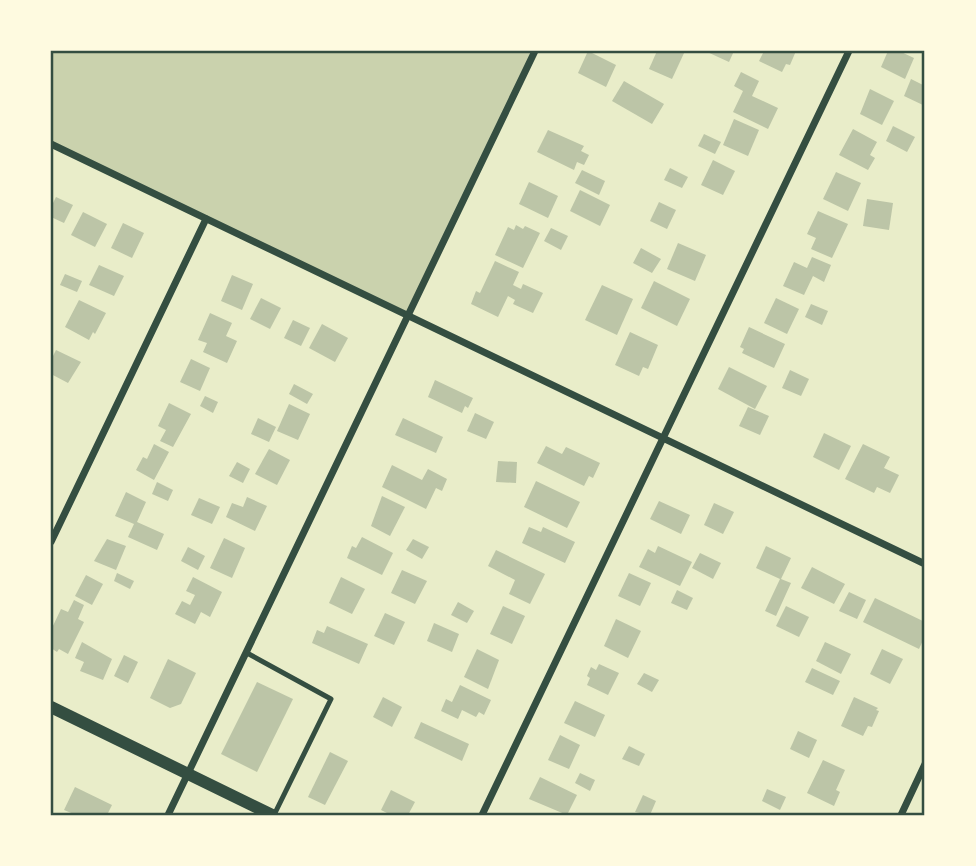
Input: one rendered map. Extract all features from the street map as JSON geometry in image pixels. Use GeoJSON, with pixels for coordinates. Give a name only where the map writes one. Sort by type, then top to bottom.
{"type":"FeatureCollection","features":[{"type":"Feature","properties":{"kind":"street"},"geometry":{"type":"LineString","coordinates":[[168,815],[535,51]]}},
{"type":"Feature","properties":{"kind":"street"},"geometry":{"type":"LineString","coordinates":[[481,815],[849,51]]}},
{"type":"Feature","properties":{"kind":"street"},"geometry":{"type":"LineString","coordinates":[[51,144],[925,564]]}},
{"type":"Feature","properties":{"kind":"street"},"geometry":{"type":"LineString","coordinates":[[51,542],[206,219]]}},
{"type":"Feature","properties":{"kind":"street"},"geometry":{"type":"LineString","coordinates":[[51,708],[273,815]]}},
{"type":"Feature","properties":{"kind":"street"},"geometry":{"type":"LineString","coordinates":[[901,815],[925,764]]}},
{"type":"Feature","properties":{"kind":"lane"},"geometry":{"type":"LineString","coordinates":[[247,653],[331,699],[273,815]]}},
{"type":"Feature","properties":{"kind":"green space"},"geometry":{"type":"Polygon","coordinates":[[[51,51],[535,51],[406,316],[51,144],[51,51]]]}},
{"type":"Feature","properties":{"kind":"building"},"geometry":{"type":"Polygon","coordinates":[[[588,51],[616,65],[606,87],[578,73],[588,51]]]}},
{"type":"Feature","properties":{"kind":"building"},"geometry":{"type":"Polygon","coordinates":[[[657,51],[685,51],[672,79],[649,69],[657,51]]]}},
{"type":"Feature","properties":{"kind":"building"},"geometry":{"type":"Polygon","coordinates":[[[705,51],[734,51],[729,62],[705,51]]]}},
{"type":"Feature","properties":{"kind":"building"},"geometry":{"type":"Polygon","coordinates":[[[764,51],[796,51],[790,65],[786,64],[782,72],[759,61],[764,51]]]}},
{"type":"Feature","properties":{"kind":"building"},"geometry":{"type":"Polygon","coordinates":[[[888,51],[899,51],[914,58],[905,79],[881,67],[888,51]]]}},
{"type":"Feature","properties":{"kind":"building"},"geometry":{"type":"Polygon","coordinates":[[[741,72],[759,81],[752,96],[778,108],[768,129],[733,112],[743,91],[734,86],[741,72]]]}},
{"type":"Feature","properties":{"kind":"building"},"geometry":{"type":"Polygon","coordinates":[[[911,79],[925,86],[925,106],[904,96],[911,79]]]}},
{"type":"Feature","properties":{"kind":"building"},"geometry":{"type":"Polygon","coordinates":[[[624,81],[664,104],[652,124],[612,101],[624,81]]]}},
{"type":"Feature","properties":{"kind":"building"},"geometry":{"type":"Polygon","coordinates":[[[870,89],[894,101],[882,125],[860,114],[870,89]]]}},
{"type":"Feature","properties":{"kind":"building"},"geometry":{"type":"Polygon","coordinates":[[[734,119],[759,130],[748,156],[723,145],[734,119]]]}},
{"type":"Feature","properties":{"kind":"building"},"geometry":{"type":"Polygon","coordinates":[[[893,126],[915,137],[907,152],[886,141],[893,126]]]}},
{"type":"Feature","properties":{"kind":"building"},"geometry":{"type":"Polygon","coordinates":[[[853,129],[877,142],[870,155],[875,158],[868,170],[839,155],[853,129]]]}},
{"type":"Feature","properties":{"kind":"building"},"geometry":{"type":"Polygon","coordinates":[[[548,130],[584,146],[581,151],[589,155],[584,165],[577,162],[574,170],[537,152],[548,130]]]}},
{"type":"Feature","properties":{"kind":"building"},"geometry":{"type":"Polygon","coordinates":[[[704,134],[721,142],[715,154],[698,146],[704,134]]]}},
{"type":"Feature","properties":{"kind":"building"},"geometry":{"type":"Polygon","coordinates":[[[713,160],[735,171],[723,195],[701,185],[713,160]]]}},
{"type":"Feature","properties":{"kind":"building"},"geometry":{"type":"Polygon","coordinates":[[[670,168],[688,177],[682,188],[664,180],[670,168]]]}},
{"type":"Feature","properties":{"kind":"building"},"geometry":{"type":"Polygon","coordinates":[[[582,170],[605,181],[599,195],[575,183],[582,170]]]}},
{"type":"Feature","properties":{"kind":"building"},"geometry":{"type":"Polygon","coordinates":[[[836,172],[861,183],[848,211],[823,199],[836,172]]]}},
{"type":"Feature","properties":{"kind":"building"},"geometry":{"type":"Polygon","coordinates":[[[529,182],[558,196],[548,218],[519,204],[529,182]]]}},
{"type":"Feature","properties":{"kind":"building"},"geometry":{"type":"Polygon","coordinates":[[[580,190],[610,205],[600,226],[570,211],[580,190]]]}},
{"type":"Feature","properties":{"kind":"building"},"geometry":{"type":"Polygon","coordinates":[[[56,197],[73,205],[64,223],[51,217],[51,207],[56,197]]]}},
{"type":"Feature","properties":{"kind":"building"},"geometry":{"type":"Polygon","coordinates":[[[867,199],[893,203],[889,230],[863,226],[867,199]]]}},
{"type":"Feature","properties":{"kind":"building"},"geometry":{"type":"Polygon","coordinates":[[[659,202],[676,210],[667,229],[650,221],[659,202]]]}},
{"type":"Feature","properties":{"kind":"building"},"geometry":{"type":"Polygon","coordinates":[[[818,211],[848,224],[832,258],[811,249],[816,238],[807,234],[818,211]]]}},
{"type":"Feature","properties":{"kind":"building"},"geometry":{"type":"Polygon","coordinates":[[[83,212],[107,224],[95,247],[71,235],[83,212]]]}},
{"type":"Feature","properties":{"kind":"building"},"geometry":{"type":"Polygon","coordinates":[[[123,223],[144,233],[132,258],[111,248],[123,223]]]}},
{"type":"Feature","properties":{"kind":"building"},"geometry":{"type":"Polygon","coordinates":[[[516,225],[540,233],[523,268],[495,255],[508,227],[514,230],[516,225]]]}},
{"type":"Feature","properties":{"kind":"building"},"geometry":{"type":"Polygon","coordinates":[[[551,228],[568,236],[561,250],[544,241],[551,228]]]}},
{"type":"Feature","properties":{"kind":"building"},"geometry":{"type":"Polygon","coordinates":[[[678,243],[706,255],[695,281],[667,269],[678,243]]]}},
{"type":"Feature","properties":{"kind":"building"},"geometry":{"type":"Polygon","coordinates":[[[641,248],[661,259],[652,273],[633,263],[641,248]]]}},
{"type":"Feature","properties":{"kind":"building"},"geometry":{"type":"Polygon","coordinates":[[[812,257],[831,265],[824,282],[813,276],[804,295],[783,286],[794,262],[807,268],[812,257]]]}},
{"type":"Feature","properties":{"kind":"building"},"geometry":{"type":"Polygon","coordinates":[[[495,261],[519,272],[513,285],[521,289],[523,284],[543,293],[533,313],[513,304],[515,300],[508,296],[498,317],[471,304],[476,291],[480,293],[495,261]]]}},
{"type":"Feature","properties":{"kind":"building"},"geometry":{"type":"Polygon","coordinates":[[[99,265],[124,276],[114,296],[89,285],[99,265]]]}},
{"type":"Feature","properties":{"kind":"building"},"geometry":{"type":"Polygon","coordinates":[[[65,274],[82,281],[77,292],[60,285],[65,274]]]}},
{"type":"Feature","properties":{"kind":"building"},"geometry":{"type":"Polygon","coordinates":[[[232,275],[253,284],[242,310],[221,301],[232,275]]]}},
{"type":"Feature","properties":{"kind":"building"},"geometry":{"type":"Polygon","coordinates":[[[654,281],[690,299],[677,326],[641,308],[654,281]]]}},
{"type":"Feature","properties":{"kind":"building"},"geometry":{"type":"Polygon","coordinates":[[[602,285],[633,299],[617,335],[585,320],[602,285]]]}},
{"type":"Feature","properties":{"kind":"building"},"geometry":{"type":"Polygon","coordinates":[[[261,298],[281,308],[270,329],[250,319],[261,298]]]}},
{"type":"Feature","properties":{"kind":"building"},"geometry":{"type":"Polygon","coordinates":[[[776,298],[799,309],[787,334],[764,323],[776,298]]]}},
{"type":"Feature","properties":{"kind":"building"},"geometry":{"type":"Polygon","coordinates":[[[79,300],[106,313],[89,340],[65,327],[79,300]]]}},
{"type":"Feature","properties":{"kind":"building"},"geometry":{"type":"Polygon","coordinates":[[[811,304],[828,311],[822,325],[805,317],[811,304]]]}},
{"type":"Feature","properties":{"kind":"building"},"geometry":{"type":"Polygon","coordinates":[[[210,313],[232,323],[226,336],[237,341],[227,363],[203,352],[207,343],[198,340],[210,313]]]}},
{"type":"Feature","properties":{"kind":"building"},"geometry":{"type":"Polygon","coordinates":[[[293,320],[310,328],[301,346],[284,338],[293,320]]]}},
{"type":"Feature","properties":{"kind":"building"},"geometry":{"type":"Polygon","coordinates":[[[322,324],[348,338],[335,362],[309,348],[322,324]]]}},
{"type":"Feature","properties":{"kind":"building"},"geometry":{"type":"Polygon","coordinates":[[[749,327],[785,344],[774,368],[742,353],[744,349],[740,347],[749,327]]]}},
{"type":"Feature","properties":{"kind":"building"},"geometry":{"type":"Polygon","coordinates":[[[630,332],[658,345],[648,369],[643,367],[639,376],[615,365],[630,332]]]}},
{"type":"Feature","properties":{"kind":"building"},"geometry":{"type":"Polygon","coordinates":[[[56,350],[81,362],[68,383],[51,374],[51,360],[56,350]]]}},
{"type":"Feature","properties":{"kind":"building"},"geometry":{"type":"Polygon","coordinates":[[[191,359],[210,368],[200,391],[180,382],[191,359]]]}},
{"type":"Feature","properties":{"kind":"building"},"geometry":{"type":"Polygon","coordinates":[[[729,367],[767,386],[755,409],[718,389],[729,367]]]}},
{"type":"Feature","properties":{"kind":"building"},"geometry":{"type":"Polygon","coordinates":[[[790,370],[809,379],[801,396],[782,388],[790,370]]]}},
{"type":"Feature","properties":{"kind":"building"},"geometry":{"type":"Polygon","coordinates":[[[435,380],[473,398],[468,408],[465,406],[462,413],[428,397],[435,380]]]}},
{"type":"Feature","properties":{"kind":"building"},"geometry":{"type":"Polygon","coordinates":[[[294,384],[313,394],[307,404],[289,394],[294,384]]]}},
{"type":"Feature","properties":{"kind":"building"},"geometry":{"type":"Polygon","coordinates":[[[205,396],[218,402],[213,413],[200,406],[205,396]]]}},
{"type":"Feature","properties":{"kind":"building"},"geometry":{"type":"Polygon","coordinates":[[[169,403],[191,414],[173,447],[160,441],[166,430],[158,426],[169,403]]]}},
{"type":"Feature","properties":{"kind":"building"},"geometry":{"type":"Polygon","coordinates":[[[289,404],[310,414],[298,440],[277,431],[289,404]]]}},
{"type":"Feature","properties":{"kind":"building"},"geometry":{"type":"Polygon","coordinates":[[[748,407],[769,416],[760,435],[739,426],[748,407]]]}},
{"type":"Feature","properties":{"kind":"building"},"geometry":{"type":"Polygon","coordinates":[[[475,413],[494,422],[486,439],[467,431],[475,413]]]}},
{"type":"Feature","properties":{"kind":"building"},"geometry":{"type":"Polygon","coordinates":[[[258,418],[276,427],[269,442],[251,434],[258,418]]]}},
{"type":"Feature","properties":{"kind":"building"},"geometry":{"type":"Polygon","coordinates":[[[403,418],[443,437],[436,453],[395,435],[403,418]]]}},
{"type":"Feature","properties":{"kind":"building"},"geometry":{"type":"Polygon","coordinates":[[[824,433],[851,446],[839,470],[813,457],[824,433]]]}},
{"type":"Feature","properties":{"kind":"building"},"geometry":{"type":"Polygon","coordinates":[[[154,444],[169,452],[154,480],[136,470],[143,457],[147,459],[154,444]]]}},
{"type":"Feature","properties":{"kind":"building"},"geometry":{"type":"Polygon","coordinates":[[[863,444],[890,457],[884,468],[899,475],[890,493],[877,487],[874,493],[845,479],[863,444]]]}},
{"type":"Feature","properties":{"kind":"building"},"geometry":{"type":"Polygon","coordinates":[[[546,446],[562,454],[566,447],[600,463],[593,478],[589,476],[584,486],[537,463],[546,446]]]}},
{"type":"Feature","properties":{"kind":"building"},"geometry":{"type":"Polygon","coordinates":[[[269,449],[290,460],[277,485],[255,474],[269,449]]]}},
{"type":"Feature","properties":{"kind":"building"},"geometry":{"type":"Polygon","coordinates":[[[498,461],[517,462],[516,483],[496,482],[498,461]]]}},
{"type":"Feature","properties":{"kind":"building"},"geometry":{"type":"Polygon","coordinates":[[[237,462],[250,469],[243,483],[229,476],[237,462]]]}},
{"type":"Feature","properties":{"kind":"building"},"geometry":{"type":"Polygon","coordinates":[[[392,465],[422,480],[428,469],[447,479],[442,491],[436,488],[426,509],[382,487],[392,465]]]}},
{"type":"Feature","properties":{"kind":"building"},"geometry":{"type":"Polygon","coordinates":[[[536,481],[580,502],[567,528],[524,507],[536,481]]]}},
{"type":"Feature","properties":{"kind":"building"},"geometry":{"type":"Polygon","coordinates":[[[157,482],[173,490],[168,501],[152,494],[157,482]]]}},
{"type":"Feature","properties":{"kind":"building"},"geometry":{"type":"Polygon","coordinates":[[[126,492],[146,502],[137,522],[164,534],[157,550],[128,537],[134,524],[115,516],[126,492]]]}},
{"type":"Feature","properties":{"kind":"building"},"geometry":{"type":"Polygon","coordinates":[[[382,496],[405,507],[390,536],[371,526],[382,496]]]}},
{"type":"Feature","properties":{"kind":"building"},"geometry":{"type":"Polygon","coordinates":[[[247,497],[267,506],[255,531],[226,517],[232,503],[243,507],[247,497]]]}},
{"type":"Feature","properties":{"kind":"building"},"geometry":{"type":"Polygon","coordinates":[[[199,498],[220,507],[212,524],[191,515],[199,498]]]}},
{"type":"Feature","properties":{"kind":"building"},"geometry":{"type":"Polygon","coordinates":[[[659,501],[690,515],[681,534],[650,519],[659,501]]]}},
{"type":"Feature","properties":{"kind":"building"},"geometry":{"type":"Polygon","coordinates":[[[714,503],[734,512],[723,534],[704,525],[714,503]]]}},
{"type":"Feature","properties":{"kind":"building"},"geometry":{"type":"Polygon","coordinates":[[[529,527],[541,532],[543,527],[575,542],[565,563],[522,543],[529,527]]]}},
{"type":"Feature","properties":{"kind":"building"},"geometry":{"type":"Polygon","coordinates":[[[362,537],[393,553],[382,575],[347,558],[352,546],[356,548],[362,537]]]}},
{"type":"Feature","properties":{"kind":"building"},"geometry":{"type":"Polygon","coordinates":[[[224,538],[245,548],[232,578],[210,568],[224,538]]]}},
{"type":"Feature","properties":{"kind":"building"},"geometry":{"type":"Polygon","coordinates":[[[107,539],[126,546],[116,570],[94,561],[107,539]]]}},
{"type":"Feature","properties":{"kind":"building"},"geometry":{"type":"Polygon","coordinates":[[[413,539],[429,547],[422,559],[406,550],[413,539]]]}},
{"type":"Feature","properties":{"kind":"building"},"geometry":{"type":"Polygon","coordinates":[[[658,546],[692,562],[680,586],[639,567],[648,549],[655,553],[658,546]]]}},
{"type":"Feature","properties":{"kind":"building"},"geometry":{"type":"Polygon","coordinates":[[[766,546],[791,558],[781,579],[791,583],[776,616],[765,611],[780,579],[756,568],[766,546]]]}},
{"type":"Feature","properties":{"kind":"building"},"geometry":{"type":"Polygon","coordinates":[[[188,547],[205,556],[198,570],[181,561],[188,547]]]}},
{"type":"Feature","properties":{"kind":"building"},"geometry":{"type":"Polygon","coordinates":[[[496,550],[545,574],[530,604],[509,594],[515,580],[488,566],[496,550]]]}},
{"type":"Feature","properties":{"kind":"building"},"geometry":{"type":"Polygon","coordinates":[[[700,553],[721,563],[713,579],[692,568],[700,553]]]}},
{"type":"Feature","properties":{"kind":"building"},"geometry":{"type":"Polygon","coordinates":[[[812,567],[845,584],[834,604],[801,588],[812,567]]]}},
{"type":"Feature","properties":{"kind":"building"},"geometry":{"type":"Polygon","coordinates":[[[402,570],[427,581],[415,604],[391,593],[402,570]]]}},
{"type":"Feature","properties":{"kind":"building"},"geometry":{"type":"Polygon","coordinates":[[[117,573],[134,581],[130,589],[114,581],[117,573]]]}},
{"type":"Feature","properties":{"kind":"building"},"geometry":{"type":"Polygon","coordinates":[[[629,573],[651,583],[640,606],[618,596],[629,573]]]}},
{"type":"Feature","properties":{"kind":"building"},"geometry":{"type":"Polygon","coordinates":[[[86,575],[103,584],[92,605],[75,596],[86,575]]]}},
{"type":"Feature","properties":{"kind":"building"},"geometry":{"type":"Polygon","coordinates":[[[193,577],[222,592],[210,617],[201,612],[195,624],[175,614],[182,601],[190,605],[195,595],[186,591],[193,577]]]}},
{"type":"Feature","properties":{"kind":"building"},"geometry":{"type":"Polygon","coordinates":[[[341,577],[365,589],[352,614],[329,603],[341,577]]]}},
{"type":"Feature","properties":{"kind":"building"},"geometry":{"type":"Polygon","coordinates":[[[677,590],[693,598],[687,610],[671,603],[677,590]]]}},
{"type":"Feature","properties":{"kind":"building"},"geometry":{"type":"Polygon","coordinates":[[[849,592],[866,600],[857,619],[839,611],[849,592]]]}},
{"type":"Feature","properties":{"kind":"building"},"geometry":{"type":"Polygon","coordinates":[[[875,598],[925,622],[925,636],[919,649],[863,622],[875,598]]]}},
{"type":"Feature","properties":{"kind":"building"},"geometry":{"type":"Polygon","coordinates":[[[74,600],[84,605],[78,619],[84,622],[68,654],[59,649],[57,652],[51,648],[51,630],[61,609],[68,612],[74,600]]]}},
{"type":"Feature","properties":{"kind":"building"},"geometry":{"type":"Polygon","coordinates":[[[458,602],[474,611],[467,623],[451,615],[458,602]]]}},
{"type":"Feature","properties":{"kind":"building"},"geometry":{"type":"Polygon","coordinates":[[[503,606],[525,616],[512,644],[490,634],[503,606]]]}},
{"type":"Feature","properties":{"kind":"building"},"geometry":{"type":"Polygon","coordinates":[[[786,606],[809,617],[799,637],[776,626],[786,606]]]}},
{"type":"Feature","properties":{"kind":"building"},"geometry":{"type":"Polygon","coordinates":[[[385,613],[405,622],[394,645],[374,636],[385,613]]]}},
{"type":"Feature","properties":{"kind":"building"},"geometry":{"type":"Polygon","coordinates":[[[616,619],[641,631],[628,658],[604,646],[616,619]]]}},
{"type":"Feature","properties":{"kind":"building"},"geometry":{"type":"Polygon","coordinates":[[[434,623],[459,634],[452,652],[427,641],[434,623]]]}},
{"type":"Feature","properties":{"kind":"building"},"geometry":{"type":"Polygon","coordinates":[[[327,626],[368,644],[359,664],[312,643],[317,630],[324,633],[327,626]]]}},
{"type":"Feature","properties":{"kind":"building"},"geometry":{"type":"Polygon","coordinates":[[[82,642],[112,659],[103,680],[80,671],[84,662],[75,658],[82,642]]]}},
{"type":"Feature","properties":{"kind":"building"},"geometry":{"type":"Polygon","coordinates":[[[825,642],[851,654],[841,674],[816,661],[825,642]]]}},
{"type":"Feature","properties":{"kind":"building"},"geometry":{"type":"Polygon","coordinates":[[[477,649],[499,660],[488,689],[464,677],[477,649]]]}},
{"type":"Feature","properties":{"kind":"building"},"geometry":{"type":"Polygon","coordinates":[[[882,649],[903,659],[890,684],[870,674],[882,649]]]}},
{"type":"Feature","properties":{"kind":"building"},"geometry":{"type":"Polygon","coordinates":[[[124,655],[138,662],[128,683],[114,676],[124,655]]]}},
{"type":"Feature","properties":{"kind":"building"},"geometry":{"type":"Polygon","coordinates":[[[168,659],[196,673],[181,704],[170,708],[150,698],[168,659]]]}},
{"type":"Feature","properties":{"kind":"building"},"geometry":{"type":"Polygon","coordinates":[[[599,664],[619,673],[608,695],[587,685],[591,667],[596,670],[599,664]]]}},
{"type":"Feature","properties":{"kind":"building"},"geometry":{"type":"Polygon","coordinates":[[[812,668],[840,681],[833,695],[805,682],[812,668]]]}},
{"type":"Feature","properties":{"kind":"building"},"geometry":{"type":"Polygon","coordinates":[[[644,673],[659,680],[652,692],[637,684],[644,673]]]}},
{"type":"Feature","properties":{"kind":"building"},"geometry":{"type":"Polygon","coordinates":[[[257,682],[293,699],[257,772],[221,754],[257,682]]]}},
{"type":"Feature","properties":{"kind":"building"},"geometry":{"type":"Polygon","coordinates":[[[460,685],[491,700],[484,715],[479,712],[476,717],[462,710],[458,719],[441,711],[446,699],[452,702],[460,685]]]}},
{"type":"Feature","properties":{"kind":"building"},"geometry":{"type":"Polygon","coordinates":[[[383,697],[402,707],[392,727],[373,717],[383,697]]]}},
{"type":"Feature","properties":{"kind":"building"},"geometry":{"type":"Polygon","coordinates":[[[854,697],[878,708],[876,710],[879,711],[872,727],[868,726],[863,736],[841,726],[854,697]]]}},
{"type":"Feature","properties":{"kind":"building"},"geometry":{"type":"Polygon","coordinates":[[[575,701],[605,715],[595,737],[564,723],[575,701]]]}},
{"type":"Feature","properties":{"kind":"building"},"geometry":{"type":"Polygon","coordinates":[[[421,722],[469,744],[462,761],[414,738],[421,722]]]}},
{"type":"Feature","properties":{"kind":"building"},"geometry":{"type":"Polygon","coordinates":[[[798,731],[817,740],[809,758],[790,749],[798,731]]]}},
{"type":"Feature","properties":{"kind":"building"},"geometry":{"type":"Polygon","coordinates":[[[560,735],[580,745],[569,769],[548,760],[560,735]]]}},
{"type":"Feature","properties":{"kind":"building"},"geometry":{"type":"Polygon","coordinates":[[[629,746],[645,754],[639,766],[622,759],[629,746]]]}},
{"type":"Feature","properties":{"kind":"building"},"geometry":{"type":"Polygon","coordinates":[[[330,752],[348,761],[325,805],[308,797],[330,752]]]}},
{"type":"Feature","properties":{"kind":"building"},"geometry":{"type":"Polygon","coordinates":[[[823,760],[845,770],[836,790],[840,792],[834,806],[807,793],[823,760]]]}},
{"type":"Feature","properties":{"kind":"building"},"geometry":{"type":"Polygon","coordinates":[[[580,773],[595,780],[590,791],[575,783],[580,773]]]}},
{"type":"Feature","properties":{"kind":"building"},"geometry":{"type":"Polygon","coordinates":[[[540,777],[577,795],[567,815],[529,799],[540,777]]]}},
{"type":"Feature","properties":{"kind":"building"},"geometry":{"type":"Polygon","coordinates":[[[75,787],[112,805],[107,815],[76,815],[64,810],[75,787]]]}},
{"type":"Feature","properties":{"kind":"building"},"geometry":{"type":"Polygon","coordinates":[[[767,789],[786,797],[780,810],[762,801],[767,789]]]}},
{"type":"Feature","properties":{"kind":"building"},"geometry":{"type":"Polygon","coordinates":[[[391,790],[415,802],[408,815],[391,815],[381,810],[391,790]]]}},
{"type":"Feature","properties":{"kind":"building"},"geometry":{"type":"Polygon","coordinates":[[[643,795],[656,801],[650,815],[635,812],[643,795]]]}}]}
